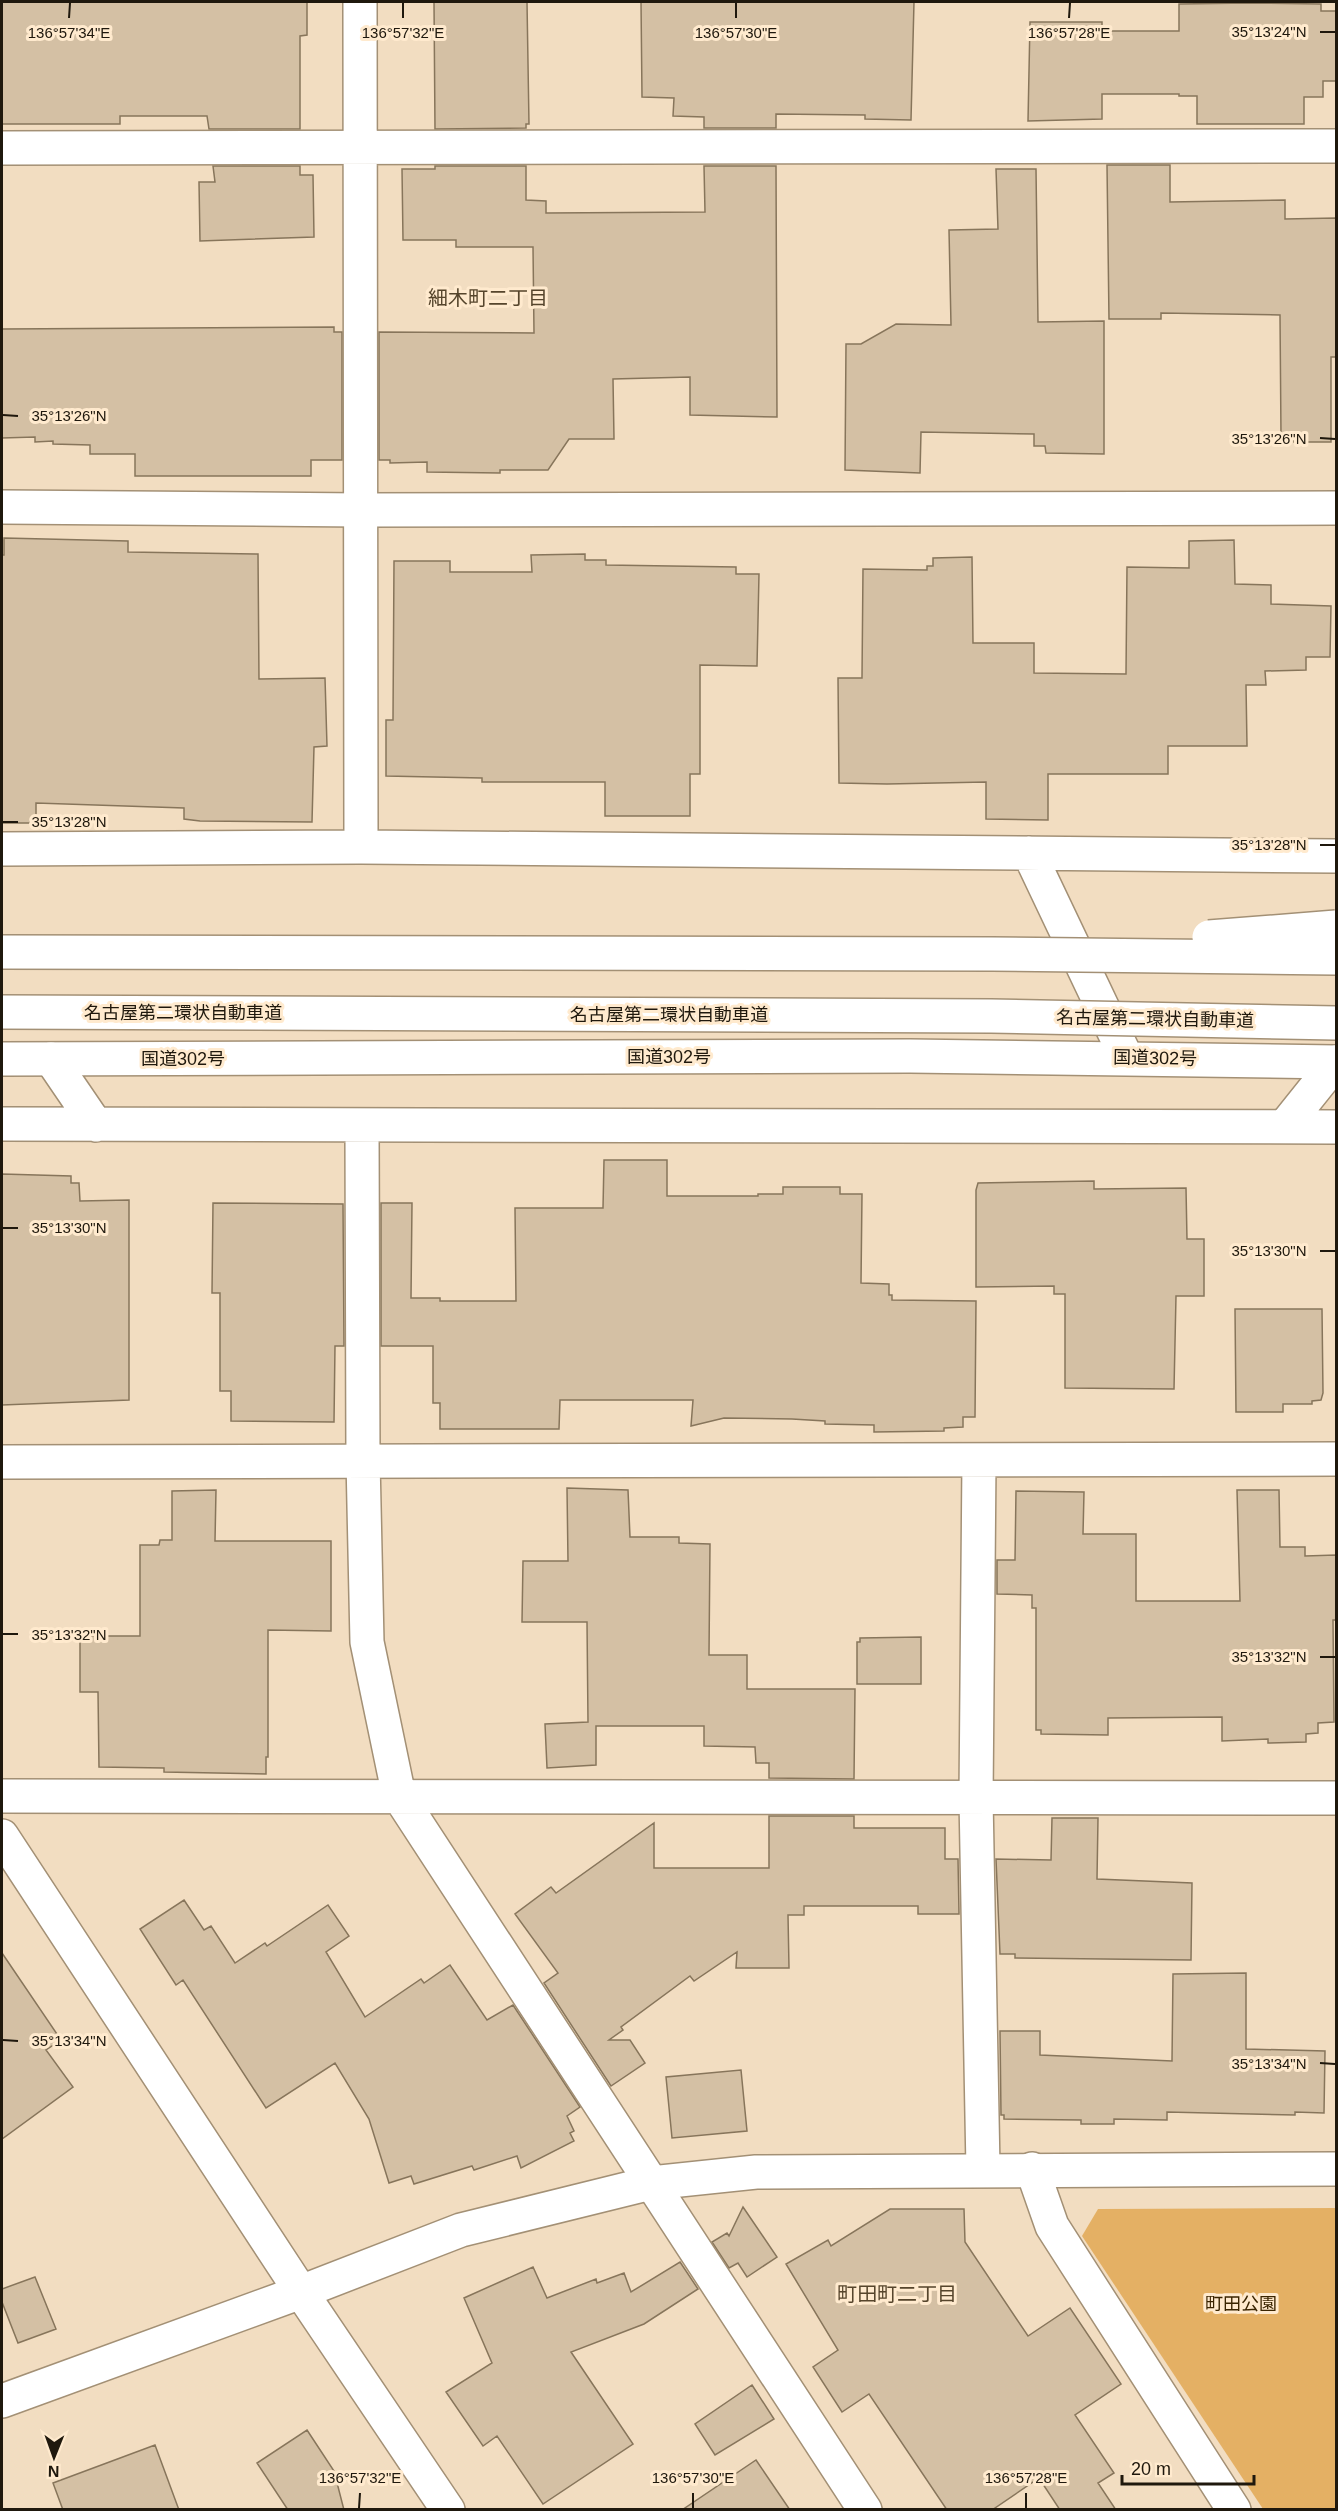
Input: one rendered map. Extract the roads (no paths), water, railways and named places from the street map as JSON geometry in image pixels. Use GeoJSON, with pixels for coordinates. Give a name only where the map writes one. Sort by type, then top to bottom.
{"type":"FeatureCollection","features":[{"type":"Feature","properties":{"kind":"main road"},"geometry":{"type":"LineString","coordinates":[[360,2],[361,847]]}},
{"type":"Feature","properties":{"kind":"main road"},"geometry":{"type":"LineString","coordinates":[[2,148],[1336,146]]}},
{"type":"Feature","properties":{"kind":"main road"},"geometry":{"type":"LineString","coordinates":[[2,507],[361,510],[1336,508]]}},
{"type":"Feature","properties":{"kind":"main road"},"geometry":{"type":"LineString","coordinates":[[2,849],[361,847],[1336,856]]}},
{"type":"Feature","properties":{"kind":"main road"},"geometry":{"type":"LineString","coordinates":[[1029,853],[1126,1057]]}},
{"type":"Feature","properties":{"kind":"main road"},"geometry":{"type":"LineString","coordinates":[[992,954],[1336,927]]}},
{"type":"Feature","properties":{"kind":"main road"},"geometry":{"type":"LineString","coordinates":[[2,952],[992,954],[1336,958]]}},
{"type":"Feature","properties":{"kind":"main road","name":"名古屋第二環状自動車道"},"geometry":{"type":"LineString","coordinates":[[2,1012],[991,1016],[1336,1023]]}},
{"type":"Feature","properties":{"kind":"main road"},"geometry":{"type":"LineString","coordinates":[[991,1016],[1336,1040]]}},
{"type":"Feature","properties":{"kind":"main road","name":"国道302号"},"geometry":{"type":"LineString","coordinates":[[2,1059],[874,1056],[1126,1057],[1336,1062]]}},
{"type":"Feature","properties":{"kind":"main road"},"geometry":{"type":"LineString","coordinates":[[51,1059],[96,1125]]}},
{"type":"Feature","properties":{"kind":"main road"},"geometry":{"type":"LineString","coordinates":[[1284,1127],[1336,1062]]}},
{"type":"Feature","properties":{"kind":"main road"},"geometry":{"type":"LineString","coordinates":[[2,1124],[362,1127],[1336,1127]]}},
{"type":"Feature","properties":{"kind":"main road"},"geometry":{"type":"LineString","coordinates":[[362,1127],[363,1460],[367,1642],[399,1796],[865,2510]]}},
{"type":"Feature","properties":{"kind":"main road"},"geometry":{"type":"LineString","coordinates":[[2,1462],[1336,1459]]}},
{"type":"Feature","properties":{"kind":"main road"},"geometry":{"type":"LineString","coordinates":[[979,1461],[976,1798],[982,2169]]}},
{"type":"Feature","properties":{"kind":"main road"},"geometry":{"type":"LineString","coordinates":[[2,1796],[1336,1798]]}},
{"type":"Feature","properties":{"kind":"main road"},"geometry":{"type":"LineString","coordinates":[[2,1836],[301,2292],[448,2510]]}},
{"type":"Feature","properties":{"kind":"main road"},"geometry":{"type":"LineString","coordinates":[[2,2401],[301,2292],[461,2230],[651,2183],[756,2172],[982,2169],[1336,2169]]}},
{"type":"Feature","properties":{"kind":"main road"},"geometry":{"type":"LineString","coordinates":[[1032,2169],[1052,2226],[1234,2510]]}},
{"type":"Feature","properties":{"kind":"district","name":"細木町二丁目"},"geometry":{"type":"Point","coordinates":[488,298]}},
{"type":"Feature","properties":{"kind":"district","name":"町田町二丁目"},"geometry":{"type":"Point","coordinates":[897,2294]}},
{"type":"Feature","properties":{"kind":"park label","name":"町田公園"},"geometry":{"type":"Point","coordinates":[1241,2304]}}]}
